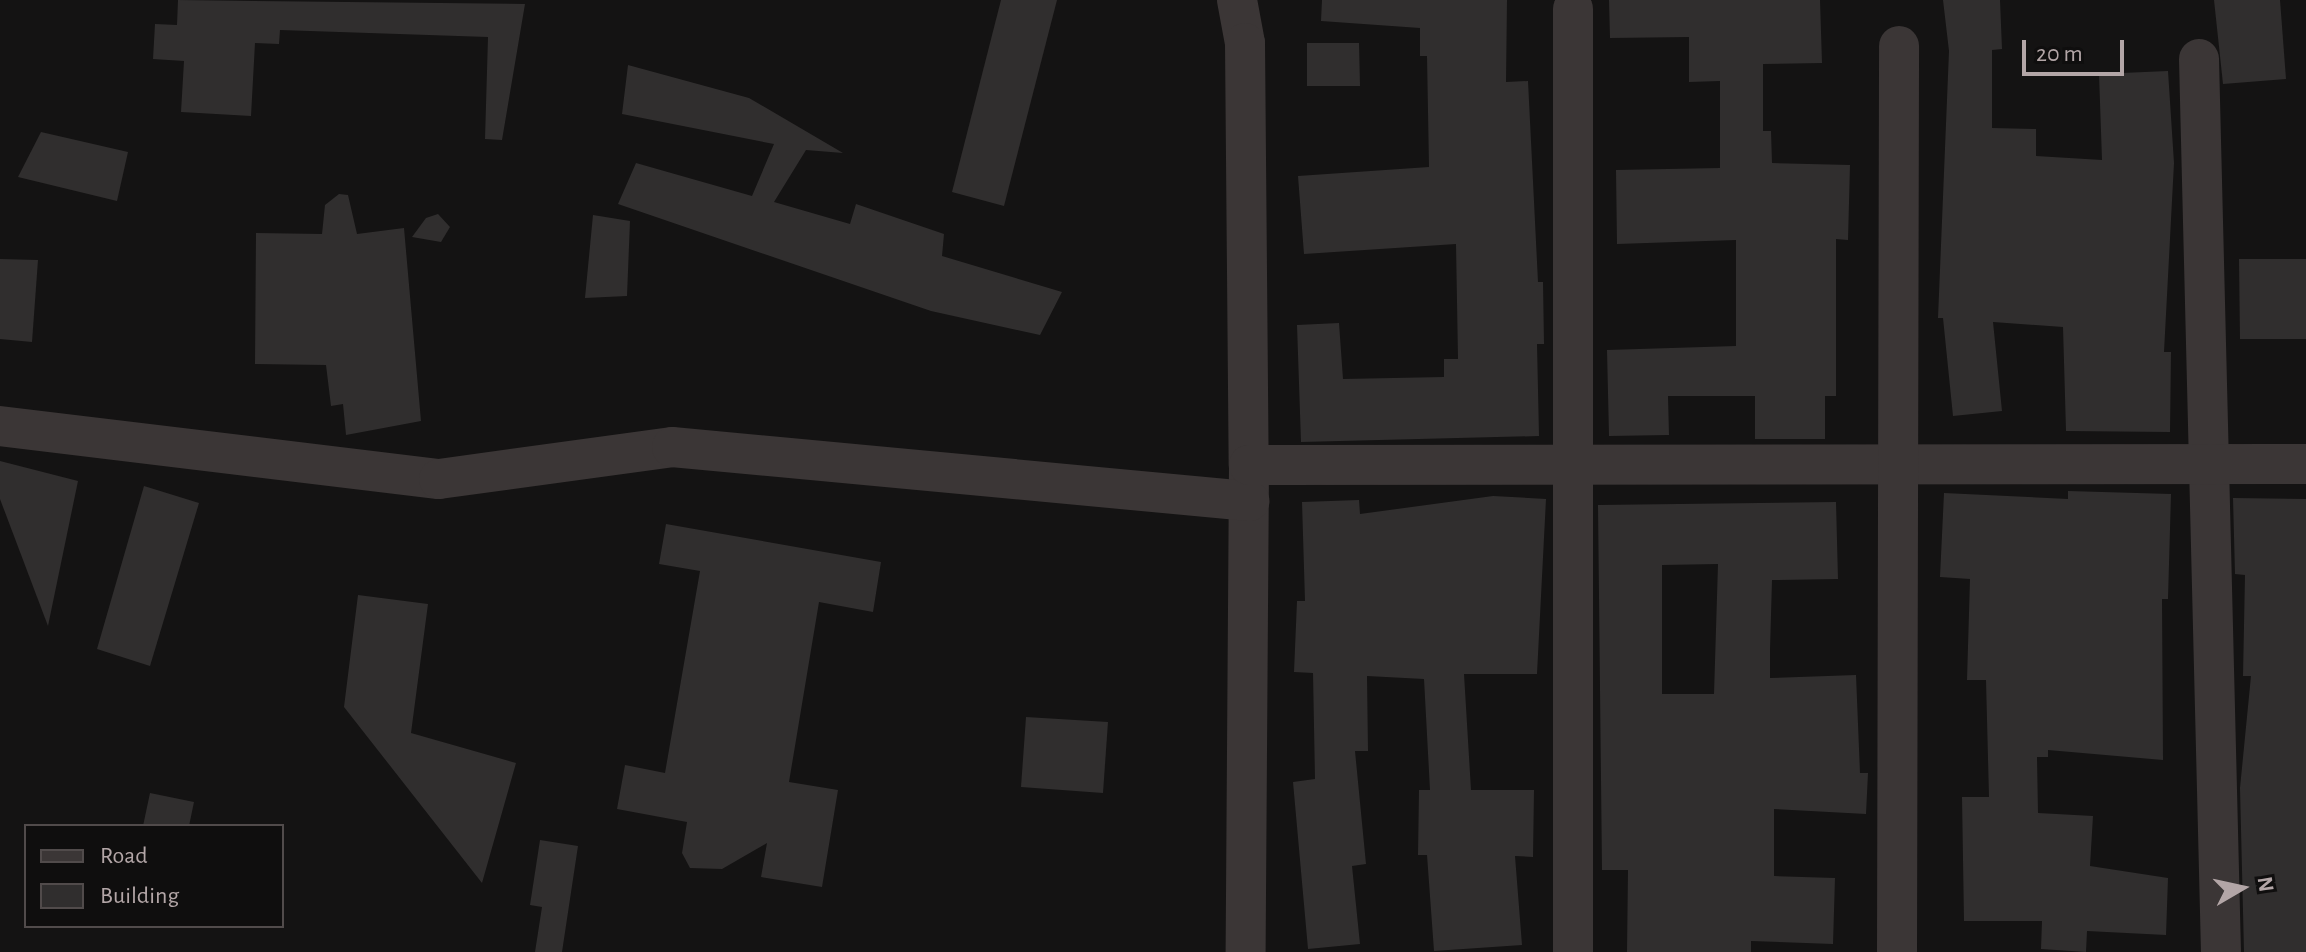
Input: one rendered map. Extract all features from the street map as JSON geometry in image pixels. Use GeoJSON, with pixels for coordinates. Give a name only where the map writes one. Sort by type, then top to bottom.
{"type":"FeatureCollection","features":[{"type":"Feature","properties":{"kind":"street"},"geometry":{"type":"LineString","coordinates":[[1237,0],[1245,43],[1249,483],[1246,952]]}},
{"type":"Feature","properties":{"kind":"street"},"geometry":{"type":"LineString","coordinates":[[1573,9],[1573,952]]}},
{"type":"Feature","properties":{"kind":"street"},"geometry":{"type":"LineString","coordinates":[[1897,952],[1899,46]]}},
{"type":"Feature","properties":{"kind":"street"},"geometry":{"type":"LineString","coordinates":[[2199,59],[2206,463],[2221,952]]}},
{"type":"Feature","properties":{"kind":"street"},"geometry":{"type":"LineString","coordinates":[[0,426],[439,479],[672,447],[1249,483],[1573,466],[1898,462],[2306,464]]}},
{"type":"Feature","properties":{"kind":"building"},"geometry":{"type":"Polygon","coordinates":[[[178,0],[525,4],[502,140],[485,139],[488,37],[280,30],[279,44],[255,43],[251,116],[181,112],[184,61],[153,59],[155,24],[177,25],[178,0]]]}},
{"type":"Feature","properties":{"kind":"building"},"geometry":{"type":"Polygon","coordinates":[[[1001,0],[1057,0],[1004,206],[952,192],[1001,0]]]}},
{"type":"Feature","properties":{"kind":"building"},"geometry":{"type":"Polygon","coordinates":[[[1322,0],[1507,0],[1506,82],[1528,81],[1538,282],[1543,282],[1544,344],[1537,344],[1539,436],[1301,442],[1297,325],[1339,323],[1343,379],[1444,377],[1444,359],[1458,359],[1456,244],[1304,254],[1298,176],[1429,167],[1427,56],[1420,56],[1420,28],[1321,21],[1322,0]]]}},
{"type":"Feature","properties":{"kind":"building"},"geometry":{"type":"Polygon","coordinates":[[[1609,0],[1820,0],[1822,63],[1763,64],[1763,131],[1771,131],[1772,163],[1850,165],[1848,240],[1836,239],[1836,396],[1825,396],[1825,439],[1755,439],[1755,396],[1668,396],[1669,435],[1609,436],[1607,350],[1736,346],[1736,240],[1617,244],[1616,170],[1720,168],[1720,81],[1689,82],[1689,37],[1610,38],[1609,0]]]}},
{"type":"Feature","properties":{"kind":"building"},"geometry":{"type":"Polygon","coordinates":[[[1943,0],[2000,0],[2002,49],[1992,50],[1992,128],[2036,129],[2036,156],[2102,160],[2099,74],[2168,71],[2174,163],[2164,352],[2171,352],[2170,432],[2066,431],[2063,327],[1993,322],[2002,411],[1953,416],[1943,318],[1938,318],[1949,51],[1943,0]]]}},
{"type":"Feature","properties":{"kind":"building"},"geometry":{"type":"Polygon","coordinates":[[[2214,0],[2280,0],[2286,79],[2223,84],[2214,0]]]}},
{"type":"Feature","properties":{"kind":"building"},"geometry":{"type":"Polygon","coordinates":[[[1307,43],[1359,43],[1360,86],[1307,86],[1307,43]]]}},
{"type":"Feature","properties":{"kind":"building"},"geometry":{"type":"Polygon","coordinates":[[[628,65],[749,98],[843,153],[806,150],[774,202],[850,224],[856,204],[944,234],[942,256],[1062,292],[1040,335],[931,311],[618,204],[636,163],[752,196],[774,144],[622,114],[628,65]]]}},
{"type":"Feature","properties":{"kind":"building"},"geometry":{"type":"Polygon","coordinates":[[[41,132],[128,152],[117,201],[18,177],[41,132]]]}},
{"type":"Feature","properties":{"kind":"building"},"geometry":{"type":"Polygon","coordinates":[[[339,194],[348,195],[357,234],[404,228],[421,421],[346,435],[343,404],[331,406],[326,365],[255,364],[256,233],[322,234],[325,205],[339,194]]]}},
{"type":"Feature","properties":{"kind":"building"},"geometry":{"type":"Polygon","coordinates":[[[438,214],[450,227],[441,242],[412,237],[426,218],[438,214]]]}},
{"type":"Feature","properties":{"kind":"building"},"geometry":{"type":"Polygon","coordinates":[[[593,215],[630,221],[627,296],[585,298],[593,215]]]}},
{"type":"Feature","properties":{"kind":"building"},"geometry":{"type":"Polygon","coordinates":[[[0,259],[38,260],[32,342],[0,339],[0,259]]]}},
{"type":"Feature","properties":{"kind":"building"},"geometry":{"type":"Polygon","coordinates":[[[2239,259],[2306,259],[2306,339],[2240,339],[2239,259]]]}},
{"type":"Feature","properties":{"kind":"building"},"geometry":{"type":"Polygon","coordinates":[[[0,461],[78,481],[48,626],[0,499],[0,461]]]}},
{"type":"Feature","properties":{"kind":"building"},"geometry":{"type":"Polygon","coordinates":[[[144,486],[199,503],[150,666],[97,649],[144,486]]]}},
{"type":"Feature","properties":{"kind":"building"},"geometry":{"type":"Polygon","coordinates":[[[2068,491],[2171,494],[2168,599],[2162,599],[2163,760],[2048,750],[2048,757],[2037,757],[2038,813],[2093,816],[2090,866],[2168,878],[2166,935],[2087,931],[2086,952],[2041,949],[2042,921],[1964,921],[1962,797],[1989,797],[1986,680],[1967,680],[1970,579],[1940,577],[1944,493],[2068,499],[2068,491]]]}},
{"type":"Feature","properties":{"kind":"building"},"geometry":{"type":"Polygon","coordinates":[[[1493,496],[1546,499],[1537,674],[1464,674],[1471,790],[1534,790],[1533,857],[1515,856],[1522,945],[1434,951],[1427,855],[1418,855],[1419,790],[1430,790],[1424,679],[1367,676],[1368,751],[1355,751],[1366,864],[1352,866],[1360,944],[1308,949],[1293,782],[1315,779],[1313,673],[1294,672],[1297,601],[1305,601],[1302,502],[1359,500],[1360,514],[1493,496]]]}},
{"type":"Feature","properties":{"kind":"building"},"geometry":{"type":"Polygon","coordinates":[[[2233,498],[2306,499],[2306,952],[2244,952],[2240,788],[2251,676],[2243,676],[2245,575],[2235,574],[2233,498]]]}},
{"type":"Feature","properties":{"kind":"building"},"geometry":{"type":"Polygon","coordinates":[[[1836,502],[1838,579],[1772,580],[1770,650],[1770,678],[1856,675],[1860,773],[1868,773],[1866,814],[1774,809],[1774,876],[1835,878],[1833,944],[1751,941],[1751,952],[1627,952],[1628,870],[1602,870],[1598,505],[1836,502]],[[1718,564],[1662,565],[1662,694],[1714,694],[1718,564]]]}},
{"type":"Feature","properties":{"kind":"building"},"geometry":{"type":"Polygon","coordinates":[[[666,524],[881,562],[873,612],[819,602],[789,782],[838,790],[822,887],[761,877],[767,843],[722,869],[690,868],[682,853],[687,822],[617,809],[625,765],[665,773],[700,571],[659,564],[666,524]]]}},
{"type":"Feature","properties":{"kind":"building"},"geometry":{"type":"Polygon","coordinates":[[[358,595],[428,604],[411,733],[516,763],[482,883],[344,707],[358,595]]]}},
{"type":"Feature","properties":{"kind":"building"},"geometry":{"type":"Polygon","coordinates":[[[1026,717],[1108,722],[1103,793],[1021,787],[1026,717]]]}},
{"type":"Feature","properties":{"kind":"building"},"geometry":{"type":"Polygon","coordinates":[[[150,793],[194,802],[189,824],[143,824],[150,793]]]}},
{"type":"Feature","properties":{"kind":"building"},"geometry":{"type":"Polygon","coordinates":[[[540,840],[578,846],[562,952],[535,952],[542,907],[530,905],[540,840]]]}}]}
